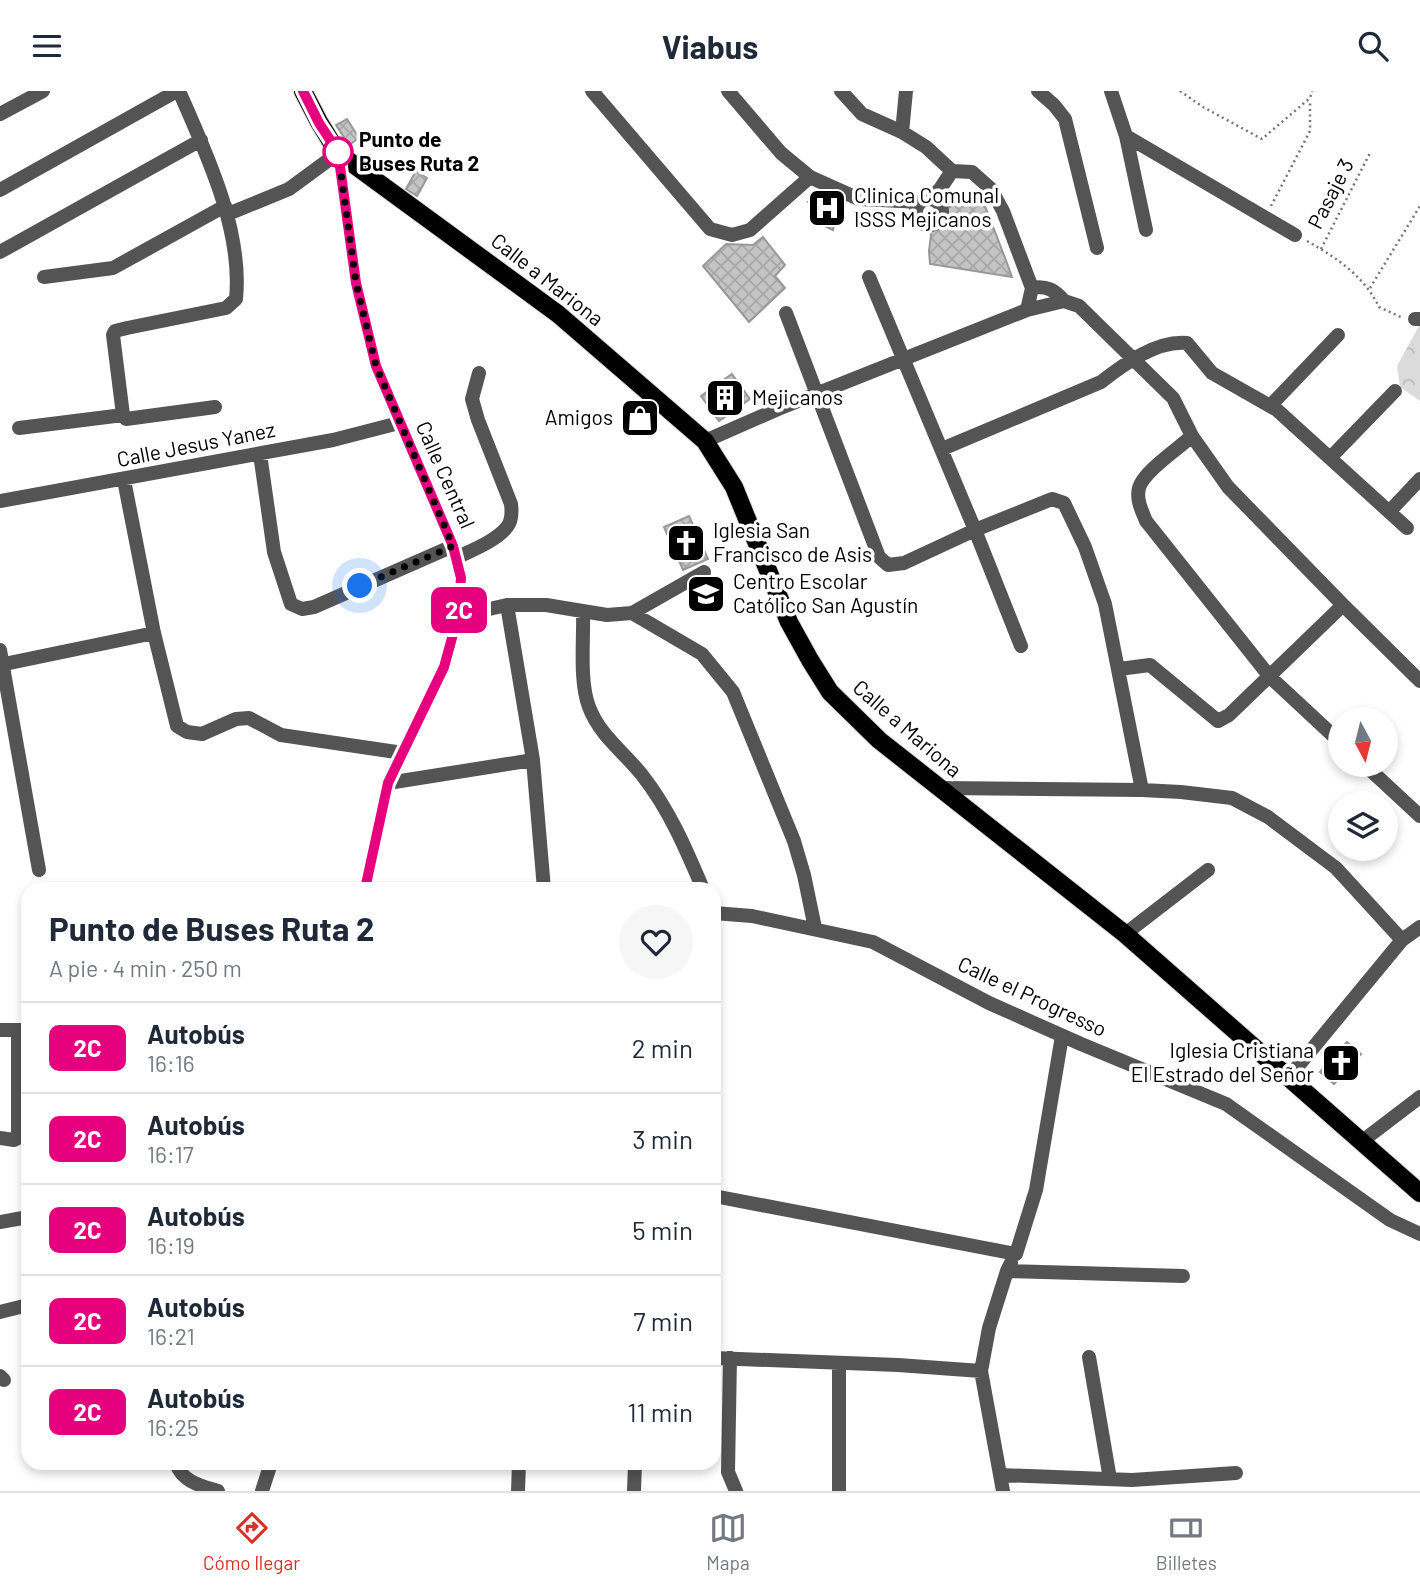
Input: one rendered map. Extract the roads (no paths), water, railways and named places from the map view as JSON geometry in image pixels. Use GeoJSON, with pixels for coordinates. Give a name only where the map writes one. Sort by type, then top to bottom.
{"type":"FeatureCollection","features":[{"type":"Feature","properties":{"kind":"main road","name":"Calle a Mariona"},"geometry":{"type":"LineString","coordinates":[[303,91],[338,152],[558,314],[705,441],[734,487],[789,622],[831,692],[879,740],[1125,934],[1420,1193]]}},
{"type":"Feature","properties":{"kind":"street"},"geometry":{"type":"LineString","coordinates":[[0,114],[43,91]]}},
{"type":"Feature","properties":{"kind":"street"},"geometry":{"type":"LineString","coordinates":[[0,190],[178,91],[201,140],[226,210],[238,284],[236,299],[226,308],[115,331],[113,335],[123,415],[126,419],[215,407]]}},
{"type":"Feature","properties":{"kind":"street"},"geometry":{"type":"LineString","coordinates":[[592,91],[710,229],[732,235],[750,230],[810,177]]}},
{"type":"Feature","properties":{"kind":"street"},"geometry":{"type":"LineString","coordinates":[[728,91],[781,153],[810,177],[859,198],[925,200],[940,189],[951,171]]}},
{"type":"Feature","properties":{"kind":"street"},"geometry":{"type":"LineString","coordinates":[[841,91],[862,114],[902,132],[926,147],[951,171],[972,172],[991,189],[1003,211],[1032,288],[1027,310]]}},
{"type":"Feature","properties":{"kind":"street"},"geometry":{"type":"LineString","coordinates":[[902,132],[906,91]]}},
{"type":"Feature","properties":{"kind":"street"},"geometry":{"type":"LineString","coordinates":[[1038,91],[1065,119],[1097,248]]}},
{"type":"Feature","properties":{"kind":"street"},"geometry":{"type":"LineString","coordinates":[[1111,91],[1126,136],[1146,230]]}},
{"type":"Feature","properties":{"kind":"street"},"geometry":{"type":"LineString","coordinates":[[1126,136],[1295,235]]}},
{"type":"Feature","properties":{"kind":"street"},"geometry":{"type":"LineString","coordinates":[[0,252],[201,140]]}},
{"type":"Feature","properties":{"kind":"street"},"geometry":{"type":"LineString","coordinates":[[44,277],[113,268],[226,210],[289,188],[338,152]]}},
{"type":"Feature","properties":{"kind":"street","name":"Calle Central"},"geometry":{"type":"LineString","coordinates":[[338,152],[356,283],[376,366],[455,552],[461,578],[458,616],[444,667],[388,783],[367,882]]}},
{"type":"Feature","properties":{"kind":"street"},"geometry":{"type":"LineString","coordinates":[[870,277],[1021,646]]}},
{"type":"Feature","properties":{"kind":"street"},"geometry":{"type":"LineString","coordinates":[[1032,288],[1041,286],[1056,291],[1063,301]]}},
{"type":"Feature","properties":{"kind":"street"},"geometry":{"type":"LineString","coordinates":[[705,441],[1027,310],[1063,301],[1079,306],[1173,398],[1192,436],[1228,487],[1420,681]]}},
{"type":"Feature","properties":{"kind":"street"},"geometry":{"type":"LineString","coordinates":[[786,313],[879,557],[888,565],[904,563],[975,530],[1052,499],[1064,503],[1085,547],[1105,604],[1142,790]]}},
{"type":"Feature","properties":{"kind":"street"},"geometry":{"type":"LineString","coordinates":[[1271,405],[1338,335]]}},
{"type":"Feature","properties":{"kind":"street"},"geometry":{"type":"LineString","coordinates":[[942,449],[1101,382],[1134,361],[1173,342],[1186,343],[1212,373],[1271,405],[1407,529]]}},
{"type":"Feature","properties":{"kind":"street"},"geometry":{"type":"LineString","coordinates":[[260,454],[274,552],[291,604],[302,609],[314,607],[488,541],[508,527],[512,515],[511,504],[472,399],[479,373]]}},
{"type":"Feature","properties":{"kind":"street"},"geometry":{"type":"LineString","coordinates":[[1330,458],[1395,391]]}},
{"type":"Feature","properties":{"kind":"street"},"geometry":{"type":"LineString","coordinates":[[19,428],[123,415]]}},
{"type":"Feature","properties":{"kind":"street","name":"Calle Jesus Yanez"},"geometry":{"type":"LineString","coordinates":[[0,501],[333,440],[399,423]]}},
{"type":"Feature","properties":{"kind":"street"},"geometry":{"type":"LineString","coordinates":[[1192,436],[1144,478],[1138,489],[1139,506],[1146,521],[1270,677],[1328,731]]}},
{"type":"Feature","properties":{"kind":"street"},"geometry":{"type":"LineString","coordinates":[[124,479],[154,633],[177,726],[187,732],[202,734],[236,719],[249,718],[281,736],[403,753]]}},
{"type":"Feature","properties":{"kind":"street"},"geometry":{"type":"LineString","coordinates":[[1389,512],[1420,479]]}},
{"type":"Feature","properties":{"kind":"street"},"geometry":{"type":"LineString","coordinates":[[458,616],[507,605],[546,605],[607,615],[632,613],[704,572]]}},
{"type":"Feature","properties":{"kind":"street"},"geometry":{"type":"LineString","coordinates":[[507,605],[533,760],[543,882]]}},
{"type":"Feature","properties":{"kind":"street"},"geometry":{"type":"LineString","coordinates":[[1119,669],[1150,665],[1218,721],[1229,715],[1270,677],[1343,605]]}},
{"type":"Feature","properties":{"kind":"street"},"geometry":{"type":"LineString","coordinates":[[583,611],[585,687],[589,706],[601,731],[642,775],[674,825],[699,882]]}},
{"type":"Feature","properties":{"kind":"street"},"geometry":{"type":"LineString","coordinates":[[632,613],[702,654],[733,692],[794,841],[816,928]]}},
{"type":"Feature","properties":{"kind":"street"},"geometry":{"type":"LineString","coordinates":[[39,870],[1,660],[154,633]]}},
{"type":"Feature","properties":{"kind":"street"},"geometry":{"type":"LineString","coordinates":[[388,783],[533,760]]}},
{"type":"Feature","properties":{"kind":"street"},"geometry":{"type":"LineString","coordinates":[[1378,777],[1420,816]]}},
{"type":"Feature","properties":{"kind":"street"},"geometry":{"type":"LineString","coordinates":[[941,788],[1142,790],[1232,798],[1268,817],[1336,868],[1402,940]]}},
{"type":"Feature","properties":{"kind":"street"},"geometry":{"type":"LineString","coordinates":[[1125,934],[1208,870]]}},
{"type":"Feature","properties":{"kind":"street","name":"Calle el Progresso"},"geometry":{"type":"LineString","coordinates":[[721,914],[752,916],[873,941],[989,1003],[1226,1104],[1390,1220],[1420,1234]]}},
{"type":"Feature","properties":{"kind":"street"},"geometry":{"type":"LineString","coordinates":[[1289,1077],[1402,940],[1420,927]]}},
{"type":"Feature","properties":{"kind":"street"},"geometry":{"type":"LineString","coordinates":[[0,1030],[21,1030]]}},
{"type":"Feature","properties":{"kind":"street"},"geometry":{"type":"LineString","coordinates":[[1003,1491],[981,1371],[989,1328],[1036,1190],[1062,1036]]}},
{"type":"Feature","properties":{"kind":"street"},"geometry":{"type":"LineString","coordinates":[[0,1138],[18,1138],[21,1073]]}},
{"type":"Feature","properties":{"kind":"street"},"geometry":{"type":"LineString","coordinates":[[1361,1142],[1420,1097]]}},
{"type":"Feature","properties":{"kind":"street"},"geometry":{"type":"LineString","coordinates":[[721,1197],[1016,1254]]}},
{"type":"Feature","properties":{"kind":"street"},"geometry":{"type":"LineString","coordinates":[[0,1222],[21,1218]]}},
{"type":"Feature","properties":{"kind":"street"},"geometry":{"type":"LineString","coordinates":[[1007,1271],[1183,1276]]}},
{"type":"Feature","properties":{"kind":"street"},"geometry":{"type":"LineString","coordinates":[[0,1312],[21,1307]]}},
{"type":"Feature","properties":{"kind":"street"},"geometry":{"type":"LineString","coordinates":[[730,1357],[728,1472],[736,1491]]}},
{"type":"Feature","properties":{"kind":"street"},"geometry":{"type":"LineString","coordinates":[[1089,1357],[1110,1479]]}},
{"type":"Feature","properties":{"kind":"street"},"geometry":{"type":"LineString","coordinates":[[721,1358],[981,1371]]}},
{"type":"Feature","properties":{"kind":"street"},"geometry":{"type":"LineString","coordinates":[[839,1363],[839,1491]]}},
{"type":"Feature","properties":{"kind":"street"},"geometry":{"type":"LineString","coordinates":[[178,1470],[195,1485],[218,1491]]}},
{"type":"Feature","properties":{"kind":"street"},"geometry":{"type":"LineString","coordinates":[[262,1491],[269,1470]]}},
{"type":"Feature","properties":{"kind":"street"},"geometry":{"type":"LineString","coordinates":[[518,1491],[519,1470]]}},
{"type":"Feature","properties":{"kind":"street"},"geometry":{"type":"LineString","coordinates":[[634,1491],[635,1470]]}},
{"type":"Feature","properties":{"kind":"street"},"geometry":{"type":"LineString","coordinates":[[1000,1475],[1132,1480],[1236,1473]]}},
{"type":"Feature","properties":{"kind":"place","name":"Punto de Buses Ruta 2"},"geometry":{"type":"Point","coordinates":[338,152]}},
{"type":"Feature","properties":{"kind":"place","name":"Clinica Comunal ISSS Mejicanos"},"geometry":{"type":"Point","coordinates":[827,208]}},
{"type":"Feature","properties":{"kind":"place","name":"Mejicanos"},"geometry":{"type":"Point","coordinates":[725,398]}},
{"type":"Feature","properties":{"kind":"place","name":"Amigos"},"geometry":{"type":"Point","coordinates":[640,418]}},
{"type":"Feature","properties":{"kind":"place","name":"Iglesia San Francisco de Asis"},"geometry":{"type":"Point","coordinates":[686,543]}},
{"type":"Feature","properties":{"kind":"place","name":"Centro Escolar Católico San Agustín"},"geometry":{"type":"Point","coordinates":[706,594]}},
{"type":"Feature","properties":{"kind":"place","name":"Iglesia Cristiana El Estrado del Señor"},"geometry":{"type":"Point","coordinates":[1341,1063]}}]}
